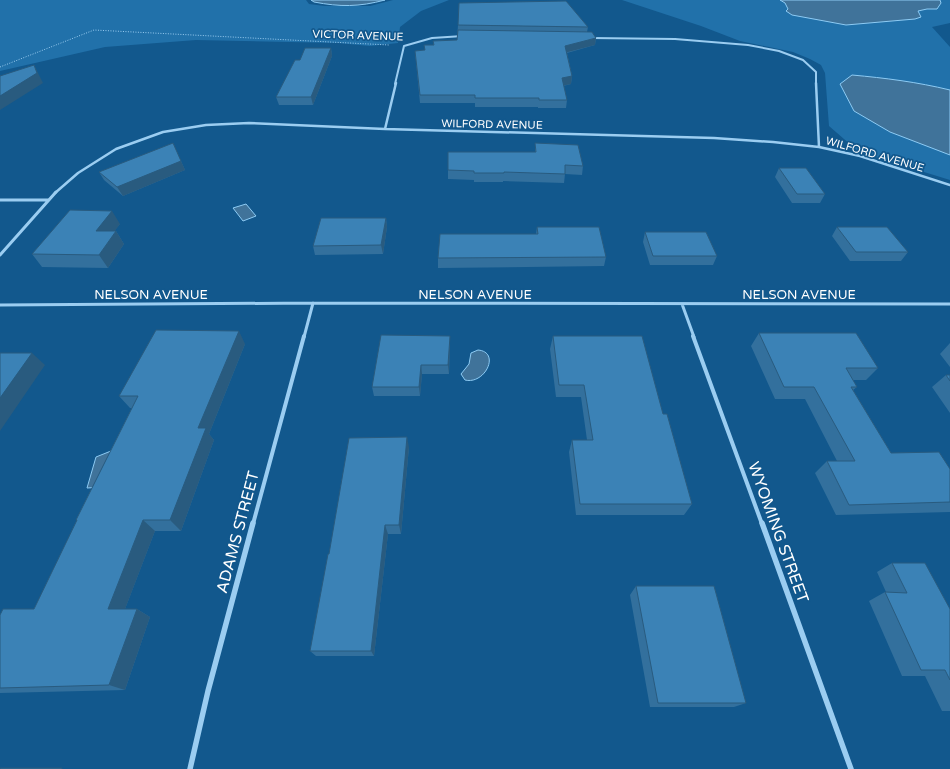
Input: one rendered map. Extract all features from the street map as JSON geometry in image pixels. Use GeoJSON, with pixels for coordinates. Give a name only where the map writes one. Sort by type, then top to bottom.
{"type":"FeatureCollection","features":[{"type":"Feature","properties":{"kind":"street","name":"VICTOR AVENUE"},"geometry":{"type":"LineString","coordinates":[[404,46],[432,38],[470,36]]}},
{"type":"Feature","properties":{"kind":"street"},"geometry":{"type":"LineString","coordinates":[[589,38],[692,39],[732,43],[767,49],[799,58],[813,66],[816,72],[819,147]]}},
{"type":"Feature","properties":{"kind":"street"},"geometry":{"type":"LineString","coordinates":[[385,130],[404,46]]}},
{"type":"Feature","properties":{"kind":"street","name":"WILFORD AVENUE"},"geometry":{"type":"LineString","coordinates":[[0,255],[48,200],[78,173],[116,149],[163,132],[206,125],[249,123],[385,130],[714,138],[773,142],[819,147],[860,156],[950,184]]}},
{"type":"Feature","properties":{"kind":"street"},"geometry":{"type":"LineString","coordinates":[[0,200],[48,200]]}},
{"type":"Feature","properties":{"kind":"street","name":"NELSON AVENUE"},"geometry":{"type":"LineString","coordinates":[[0,305],[313,303],[950,304]]}},
{"type":"Feature","properties":{"kind":"street","name":"ADAMS STREET"},"geometry":{"type":"LineString","coordinates":[[190,769],[208,691],[313,303]]}},
{"type":"Feature","properties":{"kind":"street","name":"WYOMING STREET"},"geometry":{"type":"LineString","coordinates":[[682,304],[851,769]]}},
{"type":"Feature","properties":{"kind":"path","name":"VICTOR AVENUE"},"geometry":{"type":"LineString","coordinates":[[0,67],[94,30],[404,46]]}},
{"type":"Feature","properties":{"kind":"shaded area"},"geometry":{"type":"Polygon","coordinates":[[[0,0],[306,0],[309,4],[325,6],[370,6],[393,0],[449,0],[421,11],[400,27],[398,43],[370,46],[338,43],[196,40],[105,47],[0,71],[0,0]]]}},
{"type":"Feature","properties":{"kind":"shaded area"},"geometry":{"type":"Polygon","coordinates":[[[311,0],[385,0],[350,6],[323,4],[311,0]]]}},
{"type":"Feature","properties":{"kind":"shaded area"},"geometry":{"type":"Polygon","coordinates":[[[622,0],[950,0],[950,23],[932,27],[950,47],[950,180],[859,152],[829,126],[825,73],[821,65],[793,52],[740,41],[701,26],[622,0]]]}},
{"type":"Feature","properties":{"kind":"shaded area"},"geometry":{"type":"Polygon","coordinates":[[[780,0],[940,0],[941,3],[937,9],[918,11],[921,17],[915,19],[846,25],[792,15],[786,11],[788,9],[785,3],[780,0]]]}},
{"type":"Feature","properties":{"kind":"shaded area"},"geometry":{"type":"Polygon","coordinates":[[[852,75],[877,77],[950,90],[950,155],[890,132],[854,111],[840,84],[852,75]]]}},
{"type":"Feature","properties":{"kind":"shaded area"},"geometry":{"type":"Polygon","coordinates":[[[246,204],[256,216],[243,221],[233,208],[246,204]]]}},
{"type":"Feature","properties":{"kind":"shaded area"},"geometry":{"type":"Polygon","coordinates":[[[478,350],[485,352],[488,356],[488,368],[479,378],[465,380],[461,374],[469,364],[471,353],[478,350]]]}},
{"type":"Feature","properties":{"kind":"shaded area"},"geometry":{"type":"Polygon","coordinates":[[[111,451],[104,487],[87,488],[96,457],[111,451]]]}},
{"type":"Feature","properties":{"kind":"building"},"geometry":{"type":"Polygon","coordinates":[[[566,1],[588,27],[458,25],[459,3],[566,1]]]}},
{"type":"Feature","properties":{"kind":"building"},"geometry":{"type":"Polygon","coordinates":[[[458,30],[592,32],[596,38],[565,46],[572,76],[562,78],[567,100],[539,100],[539,98],[475,98],[475,95],[420,95],[415,51],[425,50],[424,45],[434,45],[433,41],[457,40],[458,30]]]}},
{"type":"Feature","properties":{"kind":"building"},"geometry":{"type":"Polygon","coordinates":[[[305,48],[331,48],[311,97],[276,97],[295,60],[300,60],[305,48]]]}},
{"type":"Feature","properties":{"kind":"building"},"geometry":{"type":"Polygon","coordinates":[[[34,65],[37,73],[0,96],[0,76],[34,65]]]}},
{"type":"Feature","properties":{"kind":"building"},"geometry":{"type":"Polygon","coordinates":[[[173,143],[181,161],[117,187],[99,172],[173,143]]]}},
{"type":"Feature","properties":{"kind":"building"},"geometry":{"type":"Polygon","coordinates":[[[535,143],[578,145],[583,166],[565,165],[565,174],[504,172],[474,173],[474,171],[448,170],[448,152],[536,152],[535,143]]]}},
{"type":"Feature","properties":{"kind":"building"},"geometry":{"type":"Polygon","coordinates":[[[779,168],[806,168],[825,194],[797,194],[779,168]]]}},
{"type":"Feature","properties":{"kind":"building"},"geometry":{"type":"Polygon","coordinates":[[[70,210],[112,211],[96,231],[116,231],[99,255],[32,254],[70,210]]]}},
{"type":"Feature","properties":{"kind":"building"},"geometry":{"type":"Polygon","coordinates":[[[321,218],[386,218],[381,245],[313,246],[321,218]]]}},
{"type":"Feature","properties":{"kind":"building"},"geometry":{"type":"Polygon","coordinates":[[[537,227],[599,227],[606,257],[438,258],[440,234],[538,234],[537,227]]]}},
{"type":"Feature","properties":{"kind":"building"},"geometry":{"type":"Polygon","coordinates":[[[837,227],[887,227],[908,252],[856,252],[837,227]]]}},
{"type":"Feature","properties":{"kind":"building"},"geometry":{"type":"Polygon","coordinates":[[[645,232],[706,232],[717,256],[653,256],[645,232]]]}},
{"type":"Feature","properties":{"kind":"building"},"geometry":{"type":"Polygon","coordinates":[[[156,330],[239,331],[198,428],[206,428],[170,520],[143,520],[108,609],[137,609],[109,685],[0,688],[0,615],[3,609],[34,609],[76,520],[138,396],[119,396],[156,330]]]}},
{"type":"Feature","properties":{"kind":"building"},"geometry":{"type":"Polygon","coordinates":[[[759,333],[856,333],[878,368],[846,368],[857,387],[851,387],[891,453],[939,452],[950,469],[950,502],[849,505],[827,461],[855,461],[814,387],[784,387],[759,333]]]}},
{"type":"Feature","properties":{"kind":"building"},"geometry":{"type":"Polygon","coordinates":[[[381,335],[450,336],[448,365],[421,365],[419,387],[372,387],[381,335]]]}},
{"type":"Feature","properties":{"kind":"building"},"geometry":{"type":"Polygon","coordinates":[[[553,336],[642,336],[663,414],[667,414],[692,504],[580,504],[572,440],[593,440],[584,385],[559,385],[553,336]]]}},
{"type":"Feature","properties":{"kind":"building"},"geometry":{"type":"Polygon","coordinates":[[[0,353],[32,353],[0,398],[0,353]]]}},
{"type":"Feature","properties":{"kind":"building"},"geometry":{"type":"Polygon","coordinates":[[[946,375],[950,375],[950,381],[946,375]]]}},
{"type":"Feature","properties":{"kind":"building"},"geometry":{"type":"Polygon","coordinates":[[[407,437],[399,525],[385,525],[371,651],[310,651],[329,554],[349,438],[407,437]]]}},
{"type":"Feature","properties":{"kind":"building"},"geometry":{"type":"Polygon","coordinates":[[[892,563],[925,563],[950,609],[950,680],[945,670],[921,670],[885,592],[907,593],[892,563]]]}},
{"type":"Feature","properties":{"kind":"building"},"geometry":{"type":"Polygon","coordinates":[[[636,586],[714,586],[746,703],[658,703],[636,586]]]}},
{"type":"Feature","properties":{"kind":"building"},"geometry":{"type":"Polygon","coordinates":[[[62,768],[62,769],[0,769],[62,768]]]}}]}
